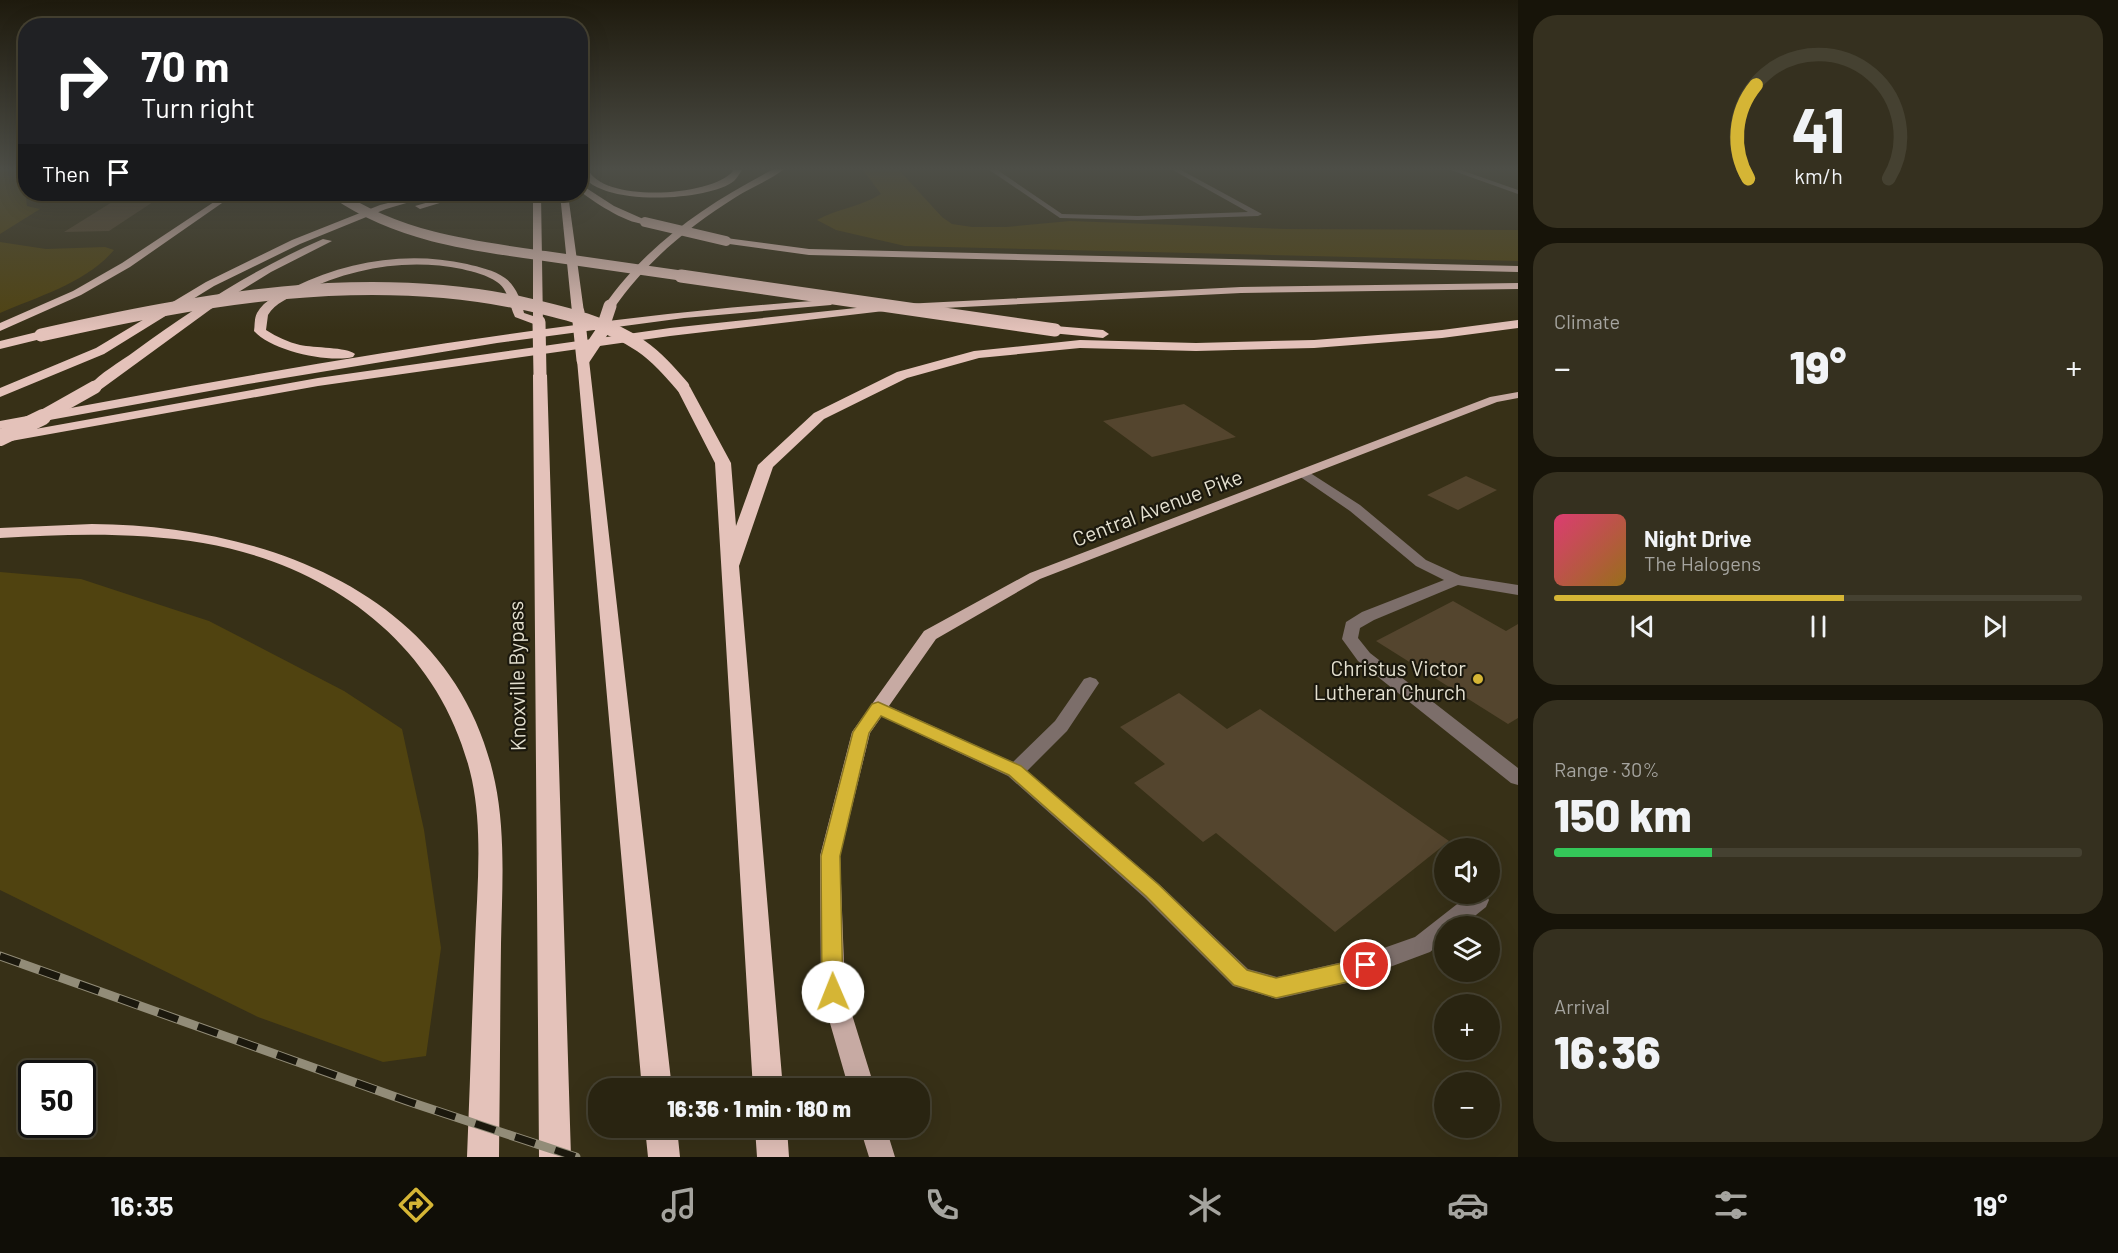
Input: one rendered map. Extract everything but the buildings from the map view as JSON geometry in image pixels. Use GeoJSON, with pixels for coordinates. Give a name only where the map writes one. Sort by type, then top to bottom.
{"type":"FeatureCollection","features":[{"type":"Feature","properties":{"kind":"highway"},"geometry":{"type":"LineString","coordinates":[[0,327],[76,293],[126,265],[188,223]]}},
{"type":"Feature","properties":{"kind":"highway"},"geometry":{"type":"LineString","coordinates":[[0,393],[100,351],[210,284],[296,242],[343,223]]}},
{"type":"Feature","properties":{"kind":"highway"},"geometry":{"type":"LineString","coordinates":[[389,223],[402,229],[474,246],[1055,330],[1193,341],[1314,344]]}},
{"type":"Feature","properties":{"kind":"highway","name":"Knoxville Bypass"},"geometry":{"type":"LineString","coordinates":[[536,223],[555,1157]]}},
{"type":"Feature","properties":{"kind":"highway"},"geometry":{"type":"LineString","coordinates":[[567,223],[656,1078]]}},
{"type":"Feature","properties":{"kind":"highway"},"geometry":{"type":"LineString","coordinates":[[649,223],[726,242],[820,252],[1518,269]]}},
{"type":"Feature","properties":{"kind":"highway"},"geometry":{"type":"LineString","coordinates":[[583,365],[601,333],[610,306],[622,285],[652,255],[694,223]]}},
{"type":"Feature","properties":{"kind":"highway"},"geometry":{"type":"LineString","coordinates":[[0,439],[95,387],[139,353],[241,285],[318,245],[339,237]]}},
{"type":"Feature","properties":{"kind":"highway"},"geometry":{"type":"LineString","coordinates":[[499,339],[348,354],[304,351],[275,342],[260,331],[262,313],[277,300],[312,281],[342,271],[381,263],[418,261],[453,263],[485,272],[504,282],[515,298],[519,315],[539,322]]}},
{"type":"Feature","properties":{"kind":"highway"},"geometry":{"type":"LineString","coordinates":[[0,425],[326,365],[666,316],[866,299],[1029,289],[1226,280],[1518,276]]}},
{"type":"Feature","properties":{"kind":"highway"},"geometry":{"type":"LineString","coordinates":[[0,439],[330,381],[659,334],[884,308],[1241,290],[1518,286]]}},
{"type":"Feature","properties":{"kind":"highway"},"geometry":{"type":"LineString","coordinates":[[0,345],[139,312],[259,294],[347,287],[442,289],[516,300],[593,321],[648,351],[683,387],[723,463],[767,1078]]}},
{"type":"Feature","properties":{"kind":"highway"},"geometry":{"type":"LineString","coordinates":[[730,567],[766,465],[819,416],[902,375],[978,354],[1080,344],[1196,347],[1314,344],[1442,334],[1518,324]]}},
{"type":"Feature","properties":{"kind":"highway"},"geometry":{"type":"LineString","coordinates":[[0,533],[103,529],[148,531],[196,537],[257,551],[333,582],[374,607],[411,640],[444,680],[466,725],[483,779],[491,843],[483,1157]]}},
{"type":"Feature","properties":{"kind":"highway"},"geometry":{"type":"LineString","coordinates":[[662,1138],[664,1157]]}},
{"type":"Feature","properties":{"kind":"highway"},"geometry":{"type":"LineString","coordinates":[[772,1138],[773,1157]]}},
{"type":"Feature","properties":{"kind":"main road","name":"Central Avenue Pike"},"geometry":{"type":"LineString","coordinates":[[859,1078],[833,992],[830,856],[861,732],[930,635],[1035,576],[1494,399],[1518,394]]}},
{"type":"Feature","properties":{"kind":"main road"},"geometry":{"type":"LineString","coordinates":[[876,1138],[882,1157]]}},
{"type":"Feature","properties":{"kind":"street"},"geometry":{"type":"LineString","coordinates":[[1304,473],[1354,508],[1421,563],[1457,580],[1518,590]]}},
{"type":"Feature","properties":{"kind":"street"},"geometry":{"type":"LineString","coordinates":[[1457,580],[1368,616],[1353,626],[1350,639],[1364,657],[1518,778]]}},
{"type":"Feature","properties":{"kind":"street"},"geometry":{"type":"LineString","coordinates":[[1015,771],[1060,726],[1090,683]]}},
{"type":"Feature","properties":{"kind":"street"},"geometry":{"type":"LineString","coordinates":[[878,708],[1015,771],[1152,891],[1241,978],[1250,981],[1276,988],[1347,972],[1422,945],[1473,904]]}},
{"type":"Feature","properties":{"kind":"shaded area"},"geometry":{"type":"Polygon","coordinates":[[[0,223],[18,223],[0,234],[0,223]]]}},
{"type":"Feature","properties":{"kind":"shaded area"},"geometry":{"type":"Polygon","coordinates":[[[823,223],[951,223],[972,227],[1006,227],[1049,223],[1124,223],[1285,229],[1518,230],[1518,261],[905,246],[836,230],[823,223]]]}},
{"type":"Feature","properties":{"kind":"shaded area"},"geometry":{"type":"Polygon","coordinates":[[[0,242],[46,249],[105,247],[114,250],[103,261],[76,280],[0,313],[0,242]]]}},
{"type":"Feature","properties":{"kind":"shaded area"},"geometry":{"type":"Polygon","coordinates":[[[0,572],[81,579],[209,621],[344,691],[402,729],[424,830],[441,948],[426,1056],[383,1062],[258,1017],[0,890],[0,572]]]}},
{"type":"Feature","properties":{"kind":"railway"},"geometry":{"type":"LineString","coordinates":[[0,956],[407,1101],[576,1157]]}},
{"type":"Feature","properties":{"kind":"place","name":"Christus Victor Lutheran Church"},"geometry":{"type":"Point","coordinates":[1478,679]}},
{"type":"Feature","properties":{"kind":"route"},"geometry":{"type":"LineString","coordinates":[[833,992],[830,856],[861,732],[878,708],[1015,771],[1073,819],[1152,891],[1241,978],[1276,988],[1347,972],[1366,965]]}}]}
